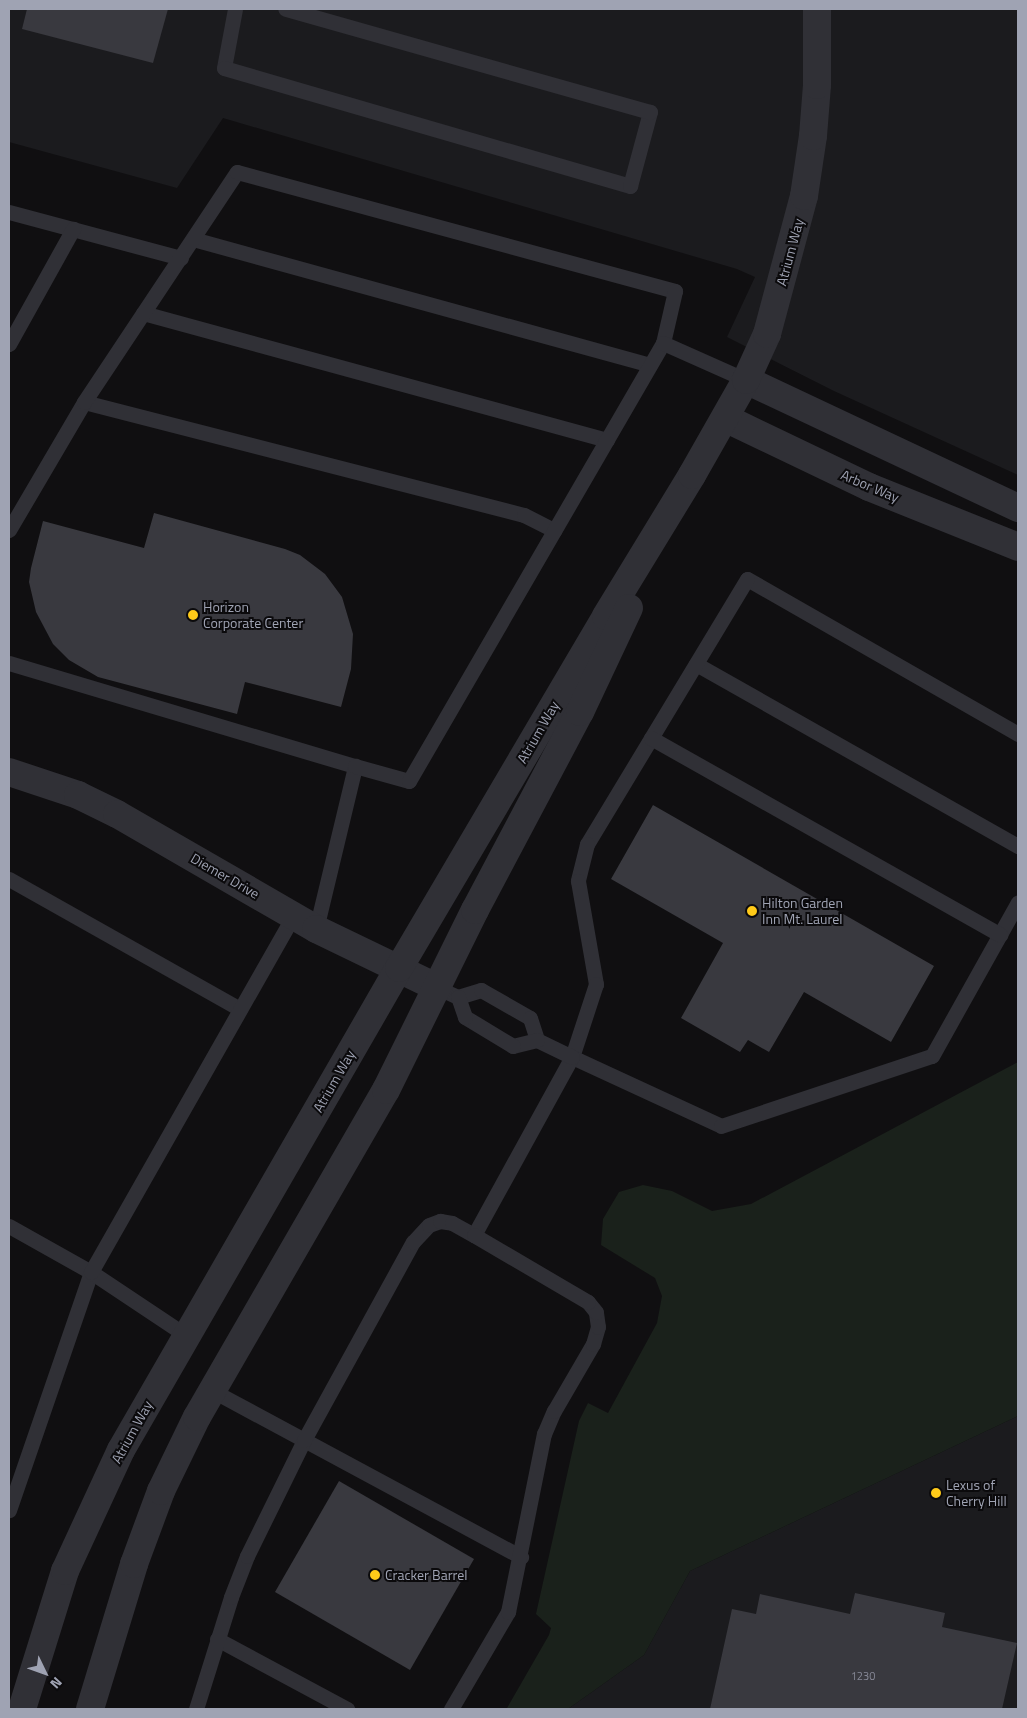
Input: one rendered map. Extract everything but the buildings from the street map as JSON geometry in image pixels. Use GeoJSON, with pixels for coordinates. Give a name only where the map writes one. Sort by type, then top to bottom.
{"type":"FeatureCollection","features":[{"type":"Feature","properties":{"kind":"street","name":"Atrium Way"},"geometry":{"type":"LineString","coordinates":[[22,1709],[65,1571],[121,1450],[399,968],[606,616],[692,476],[746,380],[767,334],[804,196],[813,136],[817,85],[817,9]]}},
{"type":"Feature","properties":{"kind":"street"},"geometry":{"type":"LineString","coordinates":[[746,380],[1018,508]]}},
{"type":"Feature","properties":{"kind":"street","name":"Arbor Way"},"geometry":{"type":"LineString","coordinates":[[725,418],[869,487],[1018,548]]}},
{"type":"Feature","properties":{"kind":"street","name":"Atrium Way"},"geometry":{"type":"LineString","coordinates":[[90,1709],[134,1564],[161,1491],[213,1390],[386,1090],[448,992],[475,910],[580,712],[692,476]]}},
{"type":"Feature","properties":{"kind":"street","name":"Diemer Drive"},"geometry":{"type":"LineString","coordinates":[[9,772],[78,795],[117,814],[305,922],[448,992]]}},
{"type":"Feature","properties":{"kind":"lane"},"geometry":{"type":"LineString","coordinates":[[235,9],[224,68],[630,186],[650,112],[285,9]]}},
{"type":"Feature","properties":{"kind":"lane"},"geometry":{"type":"LineString","coordinates":[[9,530],[84,402],[237,172],[675,290],[663,343],[409,781],[9,663]]}},
{"type":"Feature","properties":{"kind":"lane"},"geometry":{"type":"LineString","coordinates":[[9,212],[180,258]]}},
{"type":"Feature","properties":{"kind":"lane"},"geometry":{"type":"LineString","coordinates":[[9,344],[73,229]]}},
{"type":"Feature","properties":{"kind":"lane"},"geometry":{"type":"LineString","coordinates":[[193,239],[650,365]]}},
{"type":"Feature","properties":{"kind":"lane"},"geometry":{"type":"LineString","coordinates":[[143,313],[607,440]]}},
{"type":"Feature","properties":{"kind":"lane"},"geometry":{"type":"LineString","coordinates":[[663,343],[746,380]]}},
{"type":"Feature","properties":{"kind":"lane"},"geometry":{"type":"LineString","coordinates":[[84,402],[524,515],[554,530]]}},
{"type":"Feature","properties":{"kind":"lane"},"geometry":{"type":"LineString","coordinates":[[474,1235],[572,1057],[596,984],[578,881],[587,844],[748,579],[1018,734]]}},
{"type":"Feature","properties":{"kind":"lane"},"geometry":{"type":"LineString","coordinates":[[696,664],[1018,846]]}},
{"type":"Feature","properties":{"kind":"lane"},"geometry":{"type":"LineString","coordinates":[[651,738],[1000,935]]}},
{"type":"Feature","properties":{"kind":"lane"},"geometry":{"type":"LineString","coordinates":[[9,1510],[91,1272],[240,1009],[305,922],[355,766]]}},
{"type":"Feature","properties":{"kind":"lane"},"geometry":{"type":"LineString","coordinates":[[9,879],[240,1009]]}},
{"type":"Feature","properties":{"kind":"lane"},"geometry":{"type":"LineString","coordinates":[[448,992],[465,1017],[513,1046],[537,1040],[720,1126],[932,1056],[1018,902]]}},
{"type":"Feature","properties":{"kind":"lane"},"geometry":{"type":"LineString","coordinates":[[448,992],[481,990],[530,1018],[537,1040]]}},
{"type":"Feature","properties":{"kind":"lane"},"geometry":{"type":"LineString","coordinates":[[196,1709],[217,1639],[247,1556],[304,1440],[413,1242],[429,1225],[440,1221],[452,1223],[577,1294],[588,1302],[596,1312],[598,1327],[593,1344],[554,1411],[544,1434],[521,1557],[508,1612],[451,1709]]}},
{"type":"Feature","properties":{"kind":"lane"},"geometry":{"type":"LineString","coordinates":[[9,1226],[91,1272],[187,1336]]}},
{"type":"Feature","properties":{"kind":"lane"},"geometry":{"type":"LineString","coordinates":[[213,1390],[521,1557]]}},
{"type":"Feature","properties":{"kind":"lane"},"geometry":{"type":"LineString","coordinates":[[217,1639],[346,1709]]}},
{"type":"Feature","properties":{"kind":"shaded area"},"geometry":{"type":"Polygon","coordinates":[[[9,9],[1018,9],[1018,475],[834,391],[727,337],[755,277],[737,269],[223,118],[177,188],[9,142],[9,9]]]}},
{"type":"Feature","properties":{"kind":"shaded area"},"geometry":{"type":"Polygon","coordinates":[[[1018,1062],[1018,1416],[690,1571],[644,1655],[568,1709],[507,1708],[549,1635],[551,1628],[536,1614],[579,1421],[588,1403],[608,1413],[657,1323],[662,1296],[655,1278],[601,1245],[603,1219],[619,1192],[643,1185],[672,1191],[712,1211],[751,1204],[1018,1062]]]}},
{"type":"Feature","properties":{"kind":"shaded area","name":"Lexus of Cherry Hill"},"geometry":{"type":"Polygon","coordinates":[[[1018,1416],[1018,1709],[568,1709],[644,1655],[690,1571],[1018,1416]]]}},
{"type":"Feature","properties":{"kind":"place","name":"Horizon Corporate Center"},"geometry":{"type":"Point","coordinates":[193,615]}},
{"type":"Feature","properties":{"kind":"place","name":"Hilton Garden Inn Mt. Laurel"},"geometry":{"type":"Point","coordinates":[752,911]}},
{"type":"Feature","properties":{"kind":"place","name":"Lexus of Cherry Hill"},"geometry":{"type":"Point","coordinates":[936,1493]}},
{"type":"Feature","properties":{"kind":"place","name":"Cracker Barrel"},"geometry":{"type":"Point","coordinates":[375,1575]}}]}
